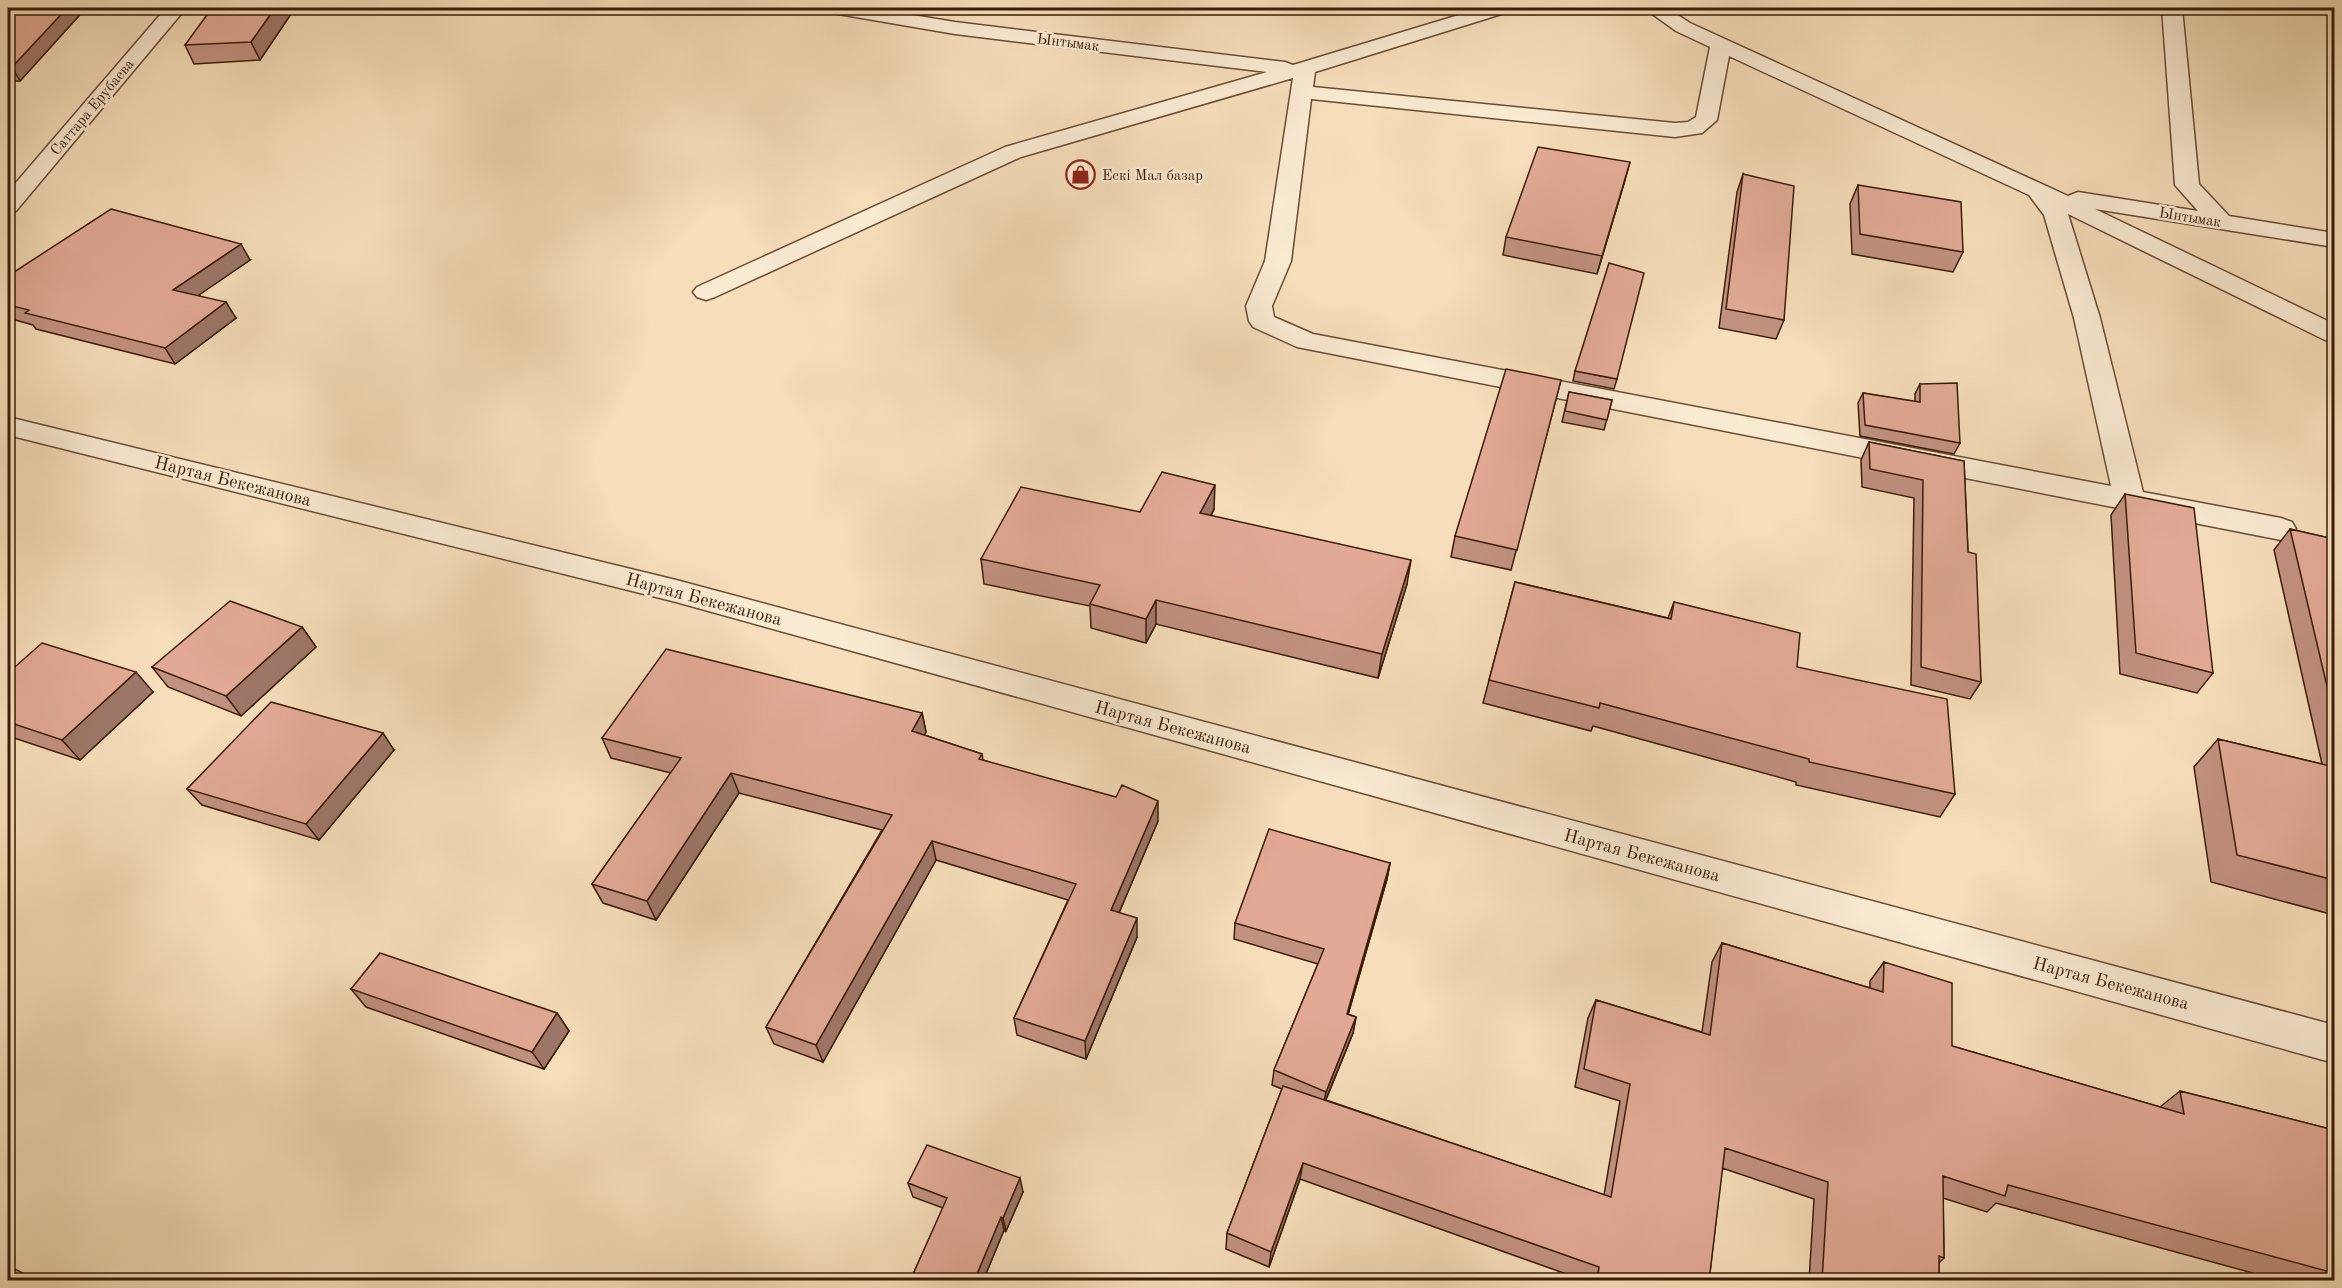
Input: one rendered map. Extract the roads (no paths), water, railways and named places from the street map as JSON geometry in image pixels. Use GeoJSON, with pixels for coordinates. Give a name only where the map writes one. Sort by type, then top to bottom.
{"type":"FeatureCollection","features":[{"type":"Feature","properties":{"kind":"street","name":"Саттара Ерубаева"},"geometry":{"type":"LineString","coordinates":[[8,206],[176,8]]}},
{"type":"Feature","properties":{"kind":"street","name":"Ынтымак"},"geometry":{"type":"LineString","coordinates":[[838,8],[954,28],[1675,130],[1694,128],[1706,120],[1721,44]]}},
{"type":"Feature","properties":{"kind":"street"},"geometry":{"type":"LineString","coordinates":[[706,292],[1013,152],[1302,76],[1500,8]]}},
{"type":"Feature","properties":{"kind":"street"},"geometry":{"type":"LineString","coordinates":[[1654,8],[1683,27],[2041,192],[2334,334]]}},
{"type":"Feature","properties":{"kind":"street"},"geometry":{"type":"LineString","coordinates":[[2172,8],[2187,185],[2221,222]]}},
{"type":"Feature","properties":{"kind":"street"},"geometry":{"type":"LineString","coordinates":[[1302,76],[1278,261],[1259,306],[1262,321],[1306,341],[2281,529]]}},
{"type":"Feature","properties":{"kind":"street","name":"Ынтымак"},"geometry":{"type":"LineString","coordinates":[[2041,192],[2334,240]]}},
{"type":"Feature","properties":{"kind":"street"},"geometry":{"type":"LineString","coordinates":[[2041,192],[2056,214],[2084,308],[2130,501]]}},
{"type":"Feature","properties":{"kind":"street","name":"Нартая Бекежанова"},"geometry":{"type":"LineString","coordinates":[[8,426],[676,591],[2334,1044]]}},
{"type":"Feature","properties":{"kind":"place","name":"Ескі Мал базар"},"geometry":{"type":"Point","coordinates":[1081,175]}}]}
